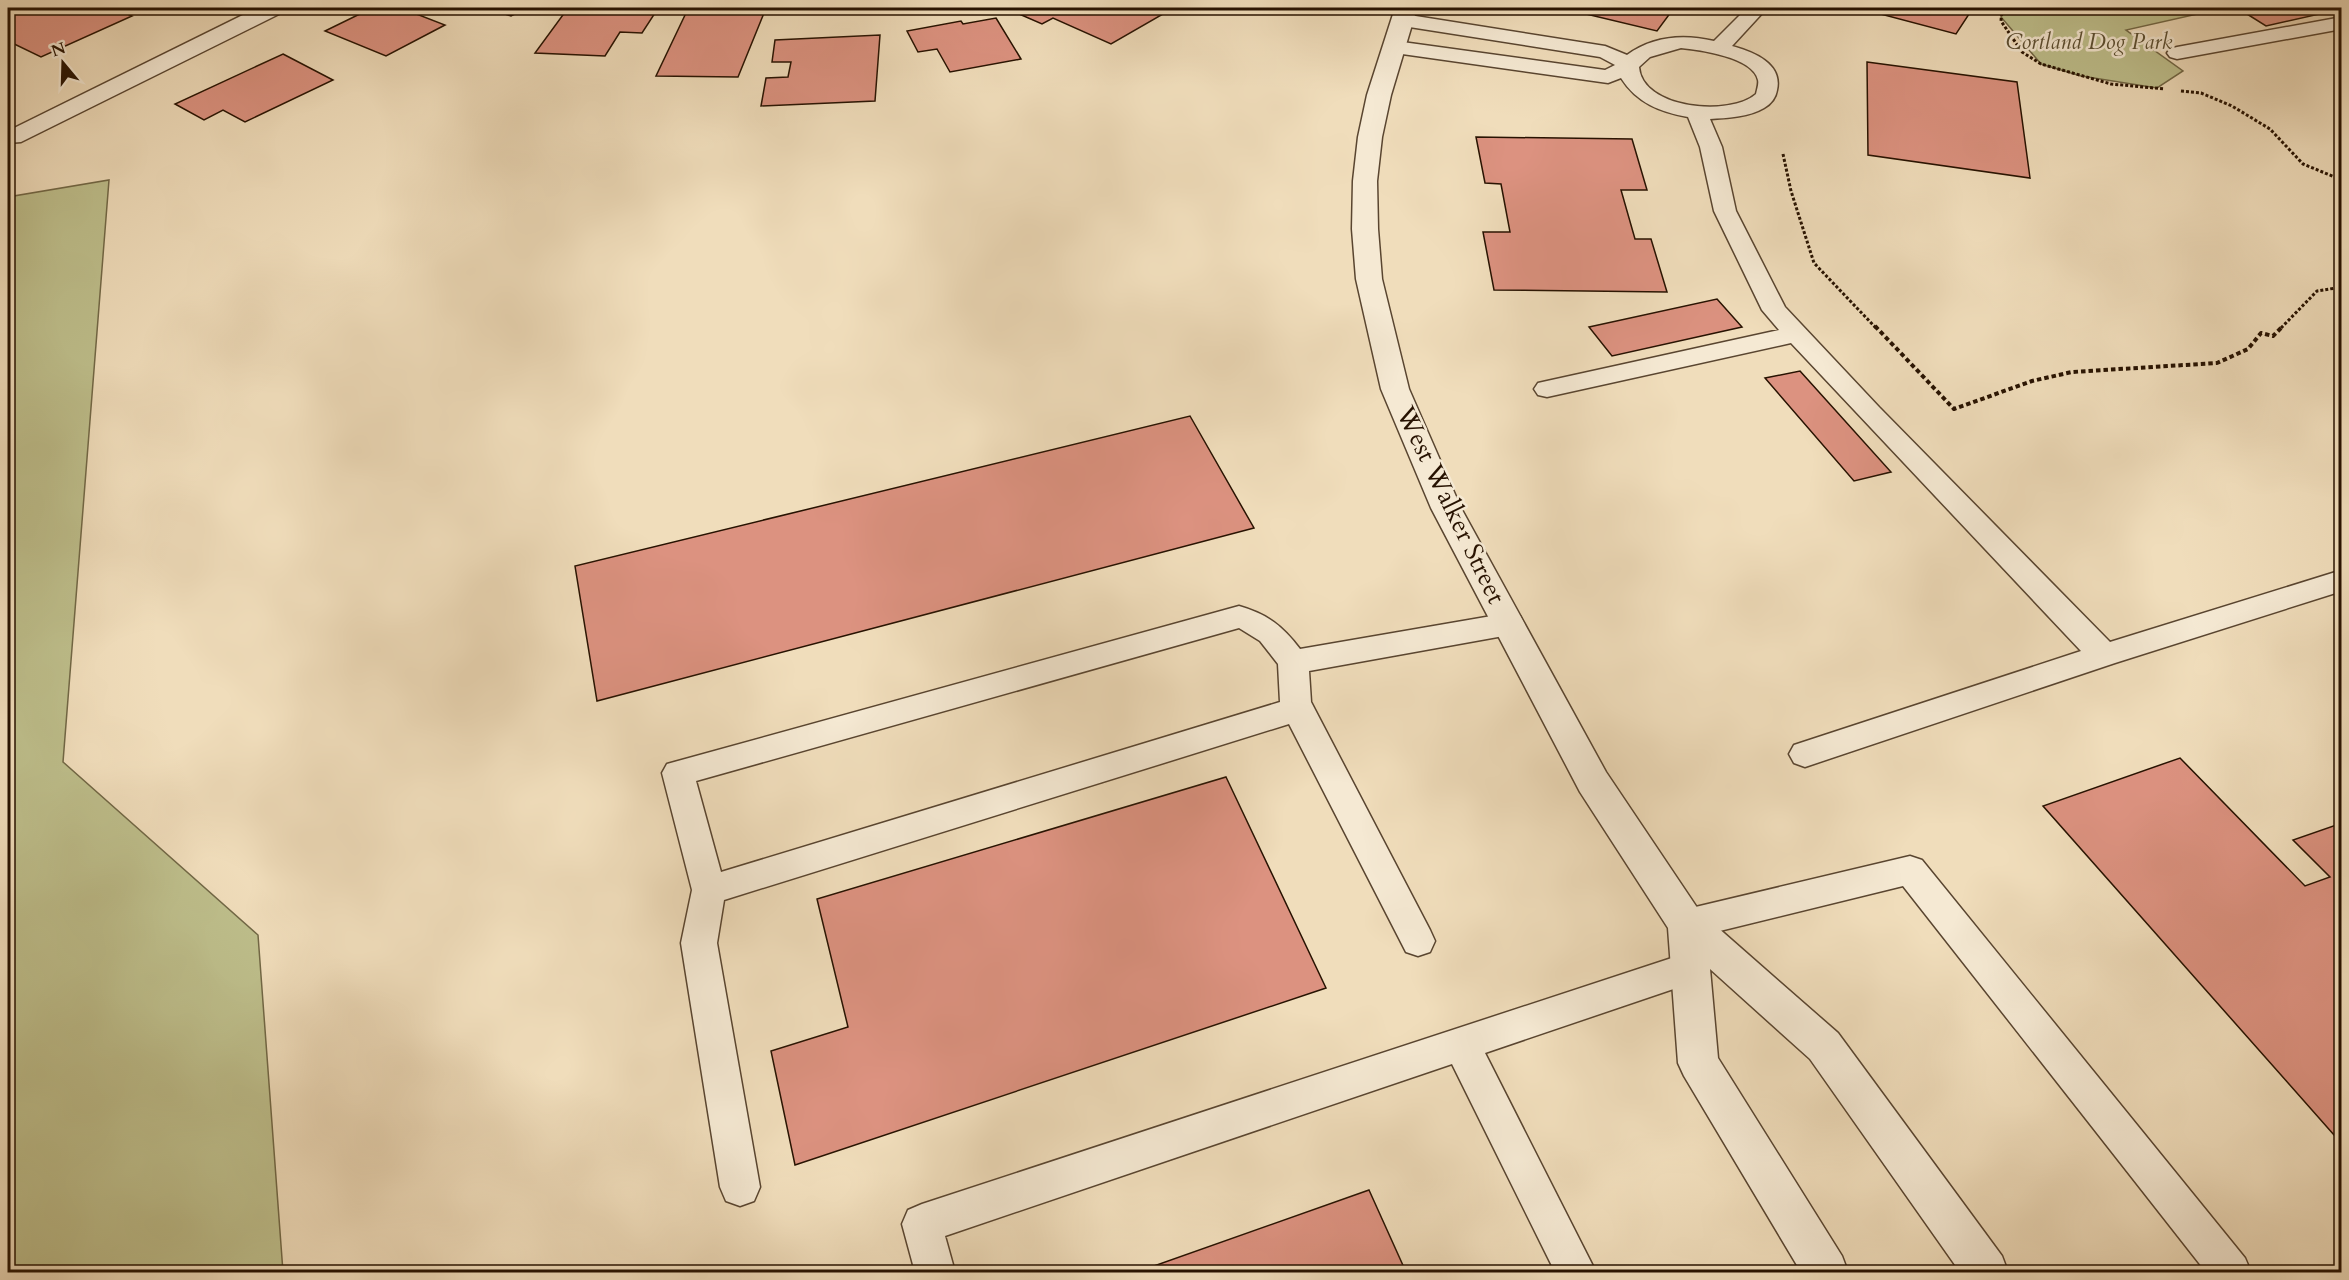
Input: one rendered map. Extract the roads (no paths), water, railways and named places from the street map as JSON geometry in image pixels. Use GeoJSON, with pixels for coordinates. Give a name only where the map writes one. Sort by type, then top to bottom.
{"type":"FeatureCollection","features":[{"type":"Feature","properties":{"kind":"street"},"geometry":{"type":"LineString","coordinates":[[13,137],[273,8]]}},
{"type":"Feature","properties":{"kind":"street","name":"West Walker Street"},"geometry":{"type":"LineString","coordinates":[[1402,25],[1379,95],[1370,137],[1365,181],[1365,229],[1369,279],[1395,389],[1446,508],[1593,782],[1687,924],[1824,1046],[1986,1272]]}},
{"type":"Feature","properties":{"kind":"street","name":"West Walker Street"},"geometry":{"type":"LineString","coordinates":[[1687,924],[1698,1063],[1826,1272]]}},
{"type":"Feature","properties":{"kind":"lane"},"geometry":{"type":"LineString","coordinates":[[1720,47],[1757,8]]}},
{"type":"Feature","properties":{"kind":"lane"},"geometry":{"type":"LineString","coordinates":[[2177,53],[2342,23]]}},
{"type":"Feature","properties":{"kind":"lane"},"geometry":{"type":"LineString","coordinates":[[1402,25],[1605,52],[1630,65]]}},
{"type":"Feature","properties":{"kind":"lane"},"geometry":{"type":"LineString","coordinates":[[1402,25],[1608,77],[1630,65],[1636,56],[1647,49],[1662,44],[1701,43],[1720,47],[1755,63],[1765,74],[1768,85],[1765,95],[1755,104],[1739,110],[1696,112],[1652,99],[1630,76],[1630,65]]}},
{"type":"Feature","properties":{"kind":"lane"},"geometry":{"type":"LineString","coordinates":[[1696,112],[1711,147],[1725,211],[1774,310],[1878,422],[2104,655]]}},
{"type":"Feature","properties":{"kind":"lane"},"geometry":{"type":"LineString","coordinates":[[1547,389],[1797,334]]}},
{"type":"Feature","properties":{"kind":"lane"},"geometry":{"type":"LineString","coordinates":[[1805,754],[2104,655],[2342,580]]}},
{"type":"Feature","properties":{"kind":"lane"},"geometry":{"type":"LineString","coordinates":[[740,1187],[699,943],[709,890],[678,773],[1239,616],[1253,620],[1272,632],[1293,662],[1295,702],[1298,709],[1418,940]]}},
{"type":"Feature","properties":{"kind":"lane"},"geometry":{"type":"LineString","coordinates":[[1293,662],[1509,624]]}},
{"type":"Feature","properties":{"kind":"lane"},"geometry":{"type":"LineString","coordinates":[[709,890],[1298,709]]}},
{"type":"Feature","properties":{"kind":"lane"},"geometry":{"type":"LineString","coordinates":[[1687,924],[1910,870],[2231,1272]]}},
{"type":"Feature","properties":{"kind":"lane"},"geometry":{"type":"LineString","coordinates":[[935,1272],[922,1224],[1690,968]]}},
{"type":"Feature","properties":{"kind":"lane"},"geometry":{"type":"LineString","coordinates":[[1461,1044],[1576,1272]]}},
{"type":"Feature","properties":{"kind":"park label","name":"Cortland Dog Park"},"geometry":{"type":"Point","coordinates":[2089,42]}}]}
